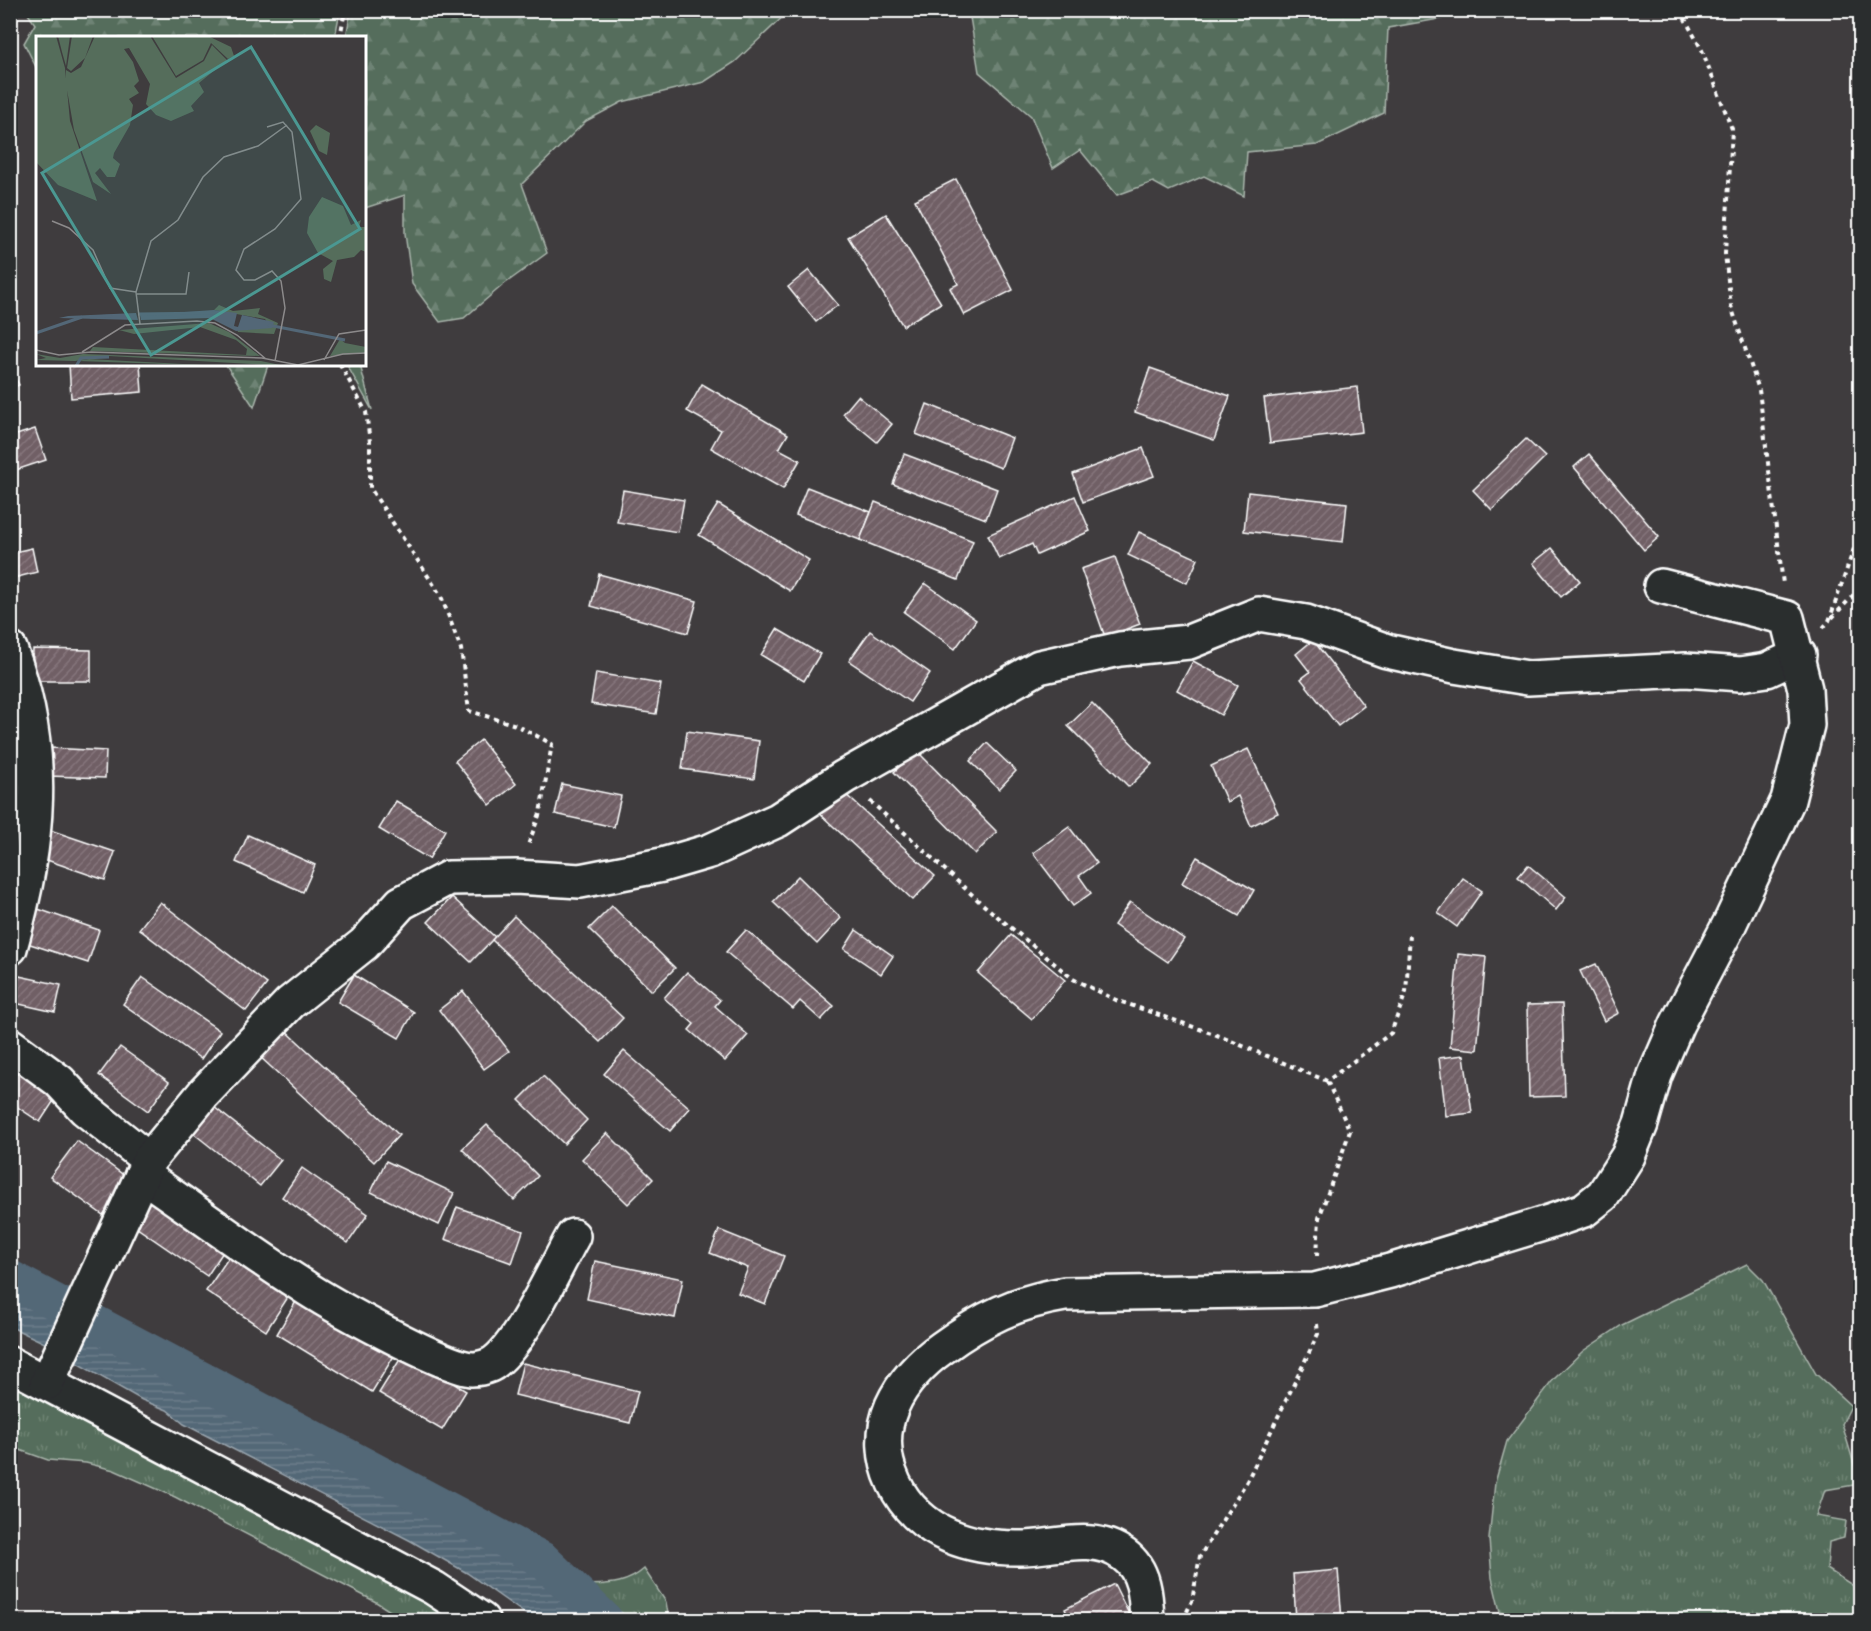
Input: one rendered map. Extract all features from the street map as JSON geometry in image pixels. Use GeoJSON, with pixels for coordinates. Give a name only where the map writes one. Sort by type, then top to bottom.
{"type":"FeatureCollection","features":[{"type":"Feature","properties":{"kind":"street"},"geometry":{"type":"LineString","coordinates":[[1147,1620],[1146,1593],[1136,1568],[1123,1554],[1104,1547],[1068,1541],[1018,1549],[978,1545],[949,1536],[923,1522],[905,1504],[891,1478],[885,1446],[888,1417],[893,1403],[907,1381],[931,1356],[966,1330],[997,1313],[1030,1300],[1065,1294],[1315,1290],[1390,1272],[1550,1222],[1584,1210],[1603,1195],[1628,1156],[1641,1124],[1656,1075],[1677,1024],[1730,923],[1788,800],[1808,725],[1799,655],[1787,618],[1661,586]]}},
{"type":"Feature","properties":{"kind":"street"},"geometry":{"type":"LineString","coordinates":[[52,1372],[97,1278],[113,1234],[146,1168],[243,1049],[306,989],[364,944],[400,903],[448,878],[516,877],[580,881],[662,866],[710,851],[778,820],[844,777],[1039,667],[1120,649],[1189,642],[1259,614],[1306,622],[1387,651],[1454,666],[1528,678],[1686,670],[1740,674],[1767,670],[1799,655]]}},
{"type":"Feature","properties":{"kind":"street"},"geometry":{"type":"LineString","coordinates":[[10,649],[29,709],[36,755],[33,851],[26,892],[10,948]]}},
{"type":"Feature","properties":{"kind":"street"},"geometry":{"type":"LineString","coordinates":[[10,1045],[59,1081],[146,1168],[301,1285],[409,1343],[472,1369],[487,1366],[501,1359],[515,1340],[573,1236]]}},
{"type":"Feature","properties":{"kind":"street"},"geometry":{"type":"LineString","coordinates":[[10,1364],[52,1372],[434,1588],[482,1620]]}},
{"type":"Feature","properties":{"kind":"path"},"geometry":{"type":"LineString","coordinates":[[340,36],[345,10]]}},
{"type":"Feature","properties":{"kind":"path"},"geometry":{"type":"LineString","coordinates":[[1680,10],[1702,50],[1732,129],[1725,254],[1731,306],[1759,390],[1787,618]]}},
{"type":"Feature","properties":{"kind":"path"},"geometry":{"type":"LineString","coordinates":[[341,366],[366,412],[370,442],[370,488],[441,596],[461,649],[469,711],[516,725],[552,744],[540,813],[516,877]]}},
{"type":"Feature","properties":{"kind":"path"},"geometry":{"type":"LineString","coordinates":[[1829,621],[1860,531]]}},
{"type":"Feature","properties":{"kind":"path"},"geometry":{"type":"LineString","coordinates":[[1799,655],[1860,588]]}},
{"type":"Feature","properties":{"kind":"path"},"geometry":{"type":"LineString","coordinates":[[844,777],[980,902],[1073,979],[1116,1000],[1215,1034],[1327,1081],[1350,1131],[1319,1218],[1315,1290],[1318,1334],[1247,1481],[1200,1556],[1192,1601],[1183,1620]]}},
{"type":"Feature","properties":{"kind":"path"},"geometry":{"type":"LineString","coordinates":[[1327,1081],[1391,1033],[1406,992],[1410,935]]}},
{"type":"Feature","properties":{"kind":"green space"},"geometry":{"type":"Polygon","coordinates":[[[351,10],[789,11],[735,62],[704,82],[622,102],[586,121],[522,184],[547,253],[503,285],[464,318],[440,322],[412,284],[405,233],[405,195],[366,208],[366,36],[346,36],[351,10]]]}},
{"type":"Feature","properties":{"kind":"green space"},"geometry":{"type":"Polygon","coordinates":[[[969,10],[1484,11],[1388,28],[1384,113],[1317,145],[1247,152],[1244,196],[1204,176],[1169,191],[1153,182],[1117,195],[1080,150],[1053,168],[1031,116],[979,72],[969,10]]]}},
{"type":"Feature","properties":{"kind":"green space"},"geometry":{"type":"Polygon","coordinates":[[[26,11],[340,11],[335,36],[36,36],[36,67],[24,43],[35,24],[26,11]]]}},
{"type":"Feature","properties":{"kind":"green space"},"geometry":{"type":"Polygon","coordinates":[[[227,366],[268,366],[254,407],[227,366]]]}},
{"type":"Feature","properties":{"kind":"green space"},"geometry":{"type":"Polygon","coordinates":[[[348,366],[360,366],[372,410],[348,366]]]}},
{"type":"Feature","properties":{"kind":"green space"},"geometry":{"type":"Polygon","coordinates":[[[1747,1264],[1763,1280],[1816,1374],[1851,1406],[1842,1424],[1860,1484],[1825,1490],[1816,1516],[1846,1521],[1844,1538],[1829,1542],[1827,1569],[1855,1587],[1860,1577],[1860,1620],[1502,1620],[1492,1578],[1489,1539],[1495,1483],[1507,1441],[1553,1380],[1583,1351],[1622,1325],[1747,1264]]]}},
{"type":"Feature","properties":{"kind":"green space"},"geometry":{"type":"Polygon","coordinates":[[[10,1373],[473,1620],[404,1620],[376,1602],[175,1497],[114,1470],[86,1463],[48,1460],[11,1447],[10,1373]]]}},
{"type":"Feature","properties":{"kind":"green space"},"geometry":{"type":"Polygon","coordinates":[[[644,1569],[666,1602],[669,1620],[630,1620],[588,1585],[625,1580],[644,1569]]]}},
{"type":"Feature","properties":{"kind":"water"},"geometry":{"type":"Polygon","coordinates":[[[10,1274],[57,1301],[66,1297],[75,1301],[53,1347],[11,1327],[10,1274]]]}},
{"type":"Feature","properties":{"kind":"water"},"geometry":{"type":"Polygon","coordinates":[[[87,1322],[164,1362],[329,1457],[524,1555],[574,1588],[588,1585],[630,1620],[534,1620],[467,1573],[411,1541],[184,1424],[167,1410],[142,1400],[68,1358],[87,1322]]]}},
{"type":"Feature","properties":{"kind":"building"},"geometry":{"type":"Polygon","coordinates":[[[956,179],[1013,290],[964,315],[950,288],[958,284],[915,200],[956,179]]]}},
{"type":"Feature","properties":{"kind":"building"},"geometry":{"type":"Polygon","coordinates":[[[886,214],[941,303],[903,326],[848,237],[886,214]]]}},
{"type":"Feature","properties":{"kind":"building"},"geometry":{"type":"Polygon","coordinates":[[[809,270],[838,305],[816,322],[788,287],[809,270]]]}},
{"type":"Feature","properties":{"kind":"building"},"geometry":{"type":"Polygon","coordinates":[[[69,366],[140,366],[142,392],[71,398],[69,366]]]}},
{"type":"Feature","properties":{"kind":"building"},"geometry":{"type":"Polygon","coordinates":[[[10,368],[19,385],[10,389],[10,368]]]}},
{"type":"Feature","properties":{"kind":"building"},"geometry":{"type":"Polygon","coordinates":[[[1150,368],[1230,396],[1214,440],[1135,412],[1150,368]]]}},
{"type":"Feature","properties":{"kind":"building"},"geometry":{"type":"Polygon","coordinates":[[[702,384],[788,434],[779,449],[800,460],[783,489],[711,448],[721,430],[687,411],[702,384]]]}},
{"type":"Feature","properties":{"kind":"building"},"geometry":{"type":"Polygon","coordinates":[[[1357,387],[1362,432],[1270,443],[1264,398],[1357,387]]]}},
{"type":"Feature","properties":{"kind":"building"},"geometry":{"type":"Polygon","coordinates":[[[858,396],[892,424],[877,442],[843,414],[858,396]]]}},
{"type":"Feature","properties":{"kind":"building"},"geometry":{"type":"Polygon","coordinates":[[[927,404],[1012,438],[1001,468],[916,434],[927,404]]]}},
{"type":"Feature","properties":{"kind":"building"},"geometry":{"type":"Polygon","coordinates":[[[35,429],[46,460],[10,472],[10,437],[35,429]]]}},
{"type":"Feature","properties":{"kind":"building"},"geometry":{"type":"Polygon","coordinates":[[[1526,439],[1545,457],[1492,510],[1473,490],[1526,439]]]}},
{"type":"Feature","properties":{"kind":"building"},"geometry":{"type":"Polygon","coordinates":[[[1143,448],[1154,476],[1083,502],[1073,474],[1143,448]]]}},
{"type":"Feature","properties":{"kind":"building"},"geometry":{"type":"Polygon","coordinates":[[[904,454],[997,489],[986,519],[893,484],[904,454]]]}},
{"type":"Feature","properties":{"kind":"building"},"geometry":{"type":"Polygon","coordinates":[[[1589,454],[1659,537],[1644,550],[1574,467],[1589,454]]]}},
{"type":"Feature","properties":{"kind":"building"},"geometry":{"type":"Polygon","coordinates":[[[807,487],[871,512],[860,540],[796,515],[807,487]]]}},
{"type":"Feature","properties":{"kind":"building"},"geometry":{"type":"Polygon","coordinates":[[[623,490],[684,500],[678,532],[617,522],[623,490]]]}},
{"type":"Feature","properties":{"kind":"building"},"geometry":{"type":"Polygon","coordinates":[[[1248,492],[1347,503],[1343,542],[1244,531],[1248,492]]]}},
{"type":"Feature","properties":{"kind":"building"},"geometry":{"type":"Polygon","coordinates":[[[1075,496],[1090,531],[1037,555],[1032,544],[999,559],[988,535],[1075,496]]]}},
{"type":"Feature","properties":{"kind":"building"},"geometry":{"type":"Polygon","coordinates":[[[875,502],[973,541],[958,580],[860,540],[875,502]]]}},
{"type":"Feature","properties":{"kind":"building"},"geometry":{"type":"Polygon","coordinates":[[[718,504],[809,560],[790,591],[699,535],[718,504]]]}},
{"type":"Feature","properties":{"kind":"building"},"geometry":{"type":"Polygon","coordinates":[[[1139,532],[1198,559],[1187,583],[1128,555],[1139,532]]]}},
{"type":"Feature","properties":{"kind":"building"},"geometry":{"type":"Polygon","coordinates":[[[32,548],[37,572],[10,579],[10,553],[32,548]]]}},
{"type":"Feature","properties":{"kind":"building"},"geometry":{"type":"Polygon","coordinates":[[[1552,548],[1580,581],[1561,597],[1533,563],[1552,548]]]}},
{"type":"Feature","properties":{"kind":"building"},"geometry":{"type":"Polygon","coordinates":[[[1115,557],[1140,624],[1105,637],[1081,569],[1115,557]]]}},
{"type":"Feature","properties":{"kind":"building"},"geometry":{"type":"Polygon","coordinates":[[[599,574],[697,601],[688,633],[591,606],[599,574]]]}},
{"type":"Feature","properties":{"kind":"building"},"geometry":{"type":"Polygon","coordinates":[[[925,583],[976,620],[955,649],[904,612],[925,583]]]}},
{"type":"Feature","properties":{"kind":"building"},"geometry":{"type":"Polygon","coordinates":[[[777,629],[820,654],[804,681],[761,655],[777,629]]]}},
{"type":"Feature","properties":{"kind":"building"},"geometry":{"type":"Polygon","coordinates":[[[870,631],[930,673],[910,702],[849,661],[870,631]]]}},
{"type":"Feature","properties":{"kind":"building"},"geometry":{"type":"Polygon","coordinates":[[[1313,640],[1364,706],[1338,726],[1301,679],[1310,672],[1296,654],[1313,640]]]}},
{"type":"Feature","properties":{"kind":"building"},"geometry":{"type":"Polygon","coordinates":[[[33,649],[91,650],[91,681],[32,681],[33,649]]]}},
{"type":"Feature","properties":{"kind":"building"},"geometry":{"type":"Polygon","coordinates":[[[1193,661],[1238,685],[1221,715],[1177,690],[1193,661]]]}},
{"type":"Feature","properties":{"kind":"building"},"geometry":{"type":"Polygon","coordinates":[[[596,673],[661,684],[656,714],[591,704],[596,673]]]}},
{"type":"Feature","properties":{"kind":"building"},"geometry":{"type":"Polygon","coordinates":[[[1092,703],[1152,764],[1129,787],[1068,726],[1092,703]]]}},
{"type":"Feature","properties":{"kind":"building"},"geometry":{"type":"Polygon","coordinates":[[[687,731],[759,741],[754,779],[682,769],[687,731]]]}},
{"type":"Feature","properties":{"kind":"building"},"geometry":{"type":"Polygon","coordinates":[[[481,740],[516,784],[490,805],[455,761],[481,740]]]}},
{"type":"Feature","properties":{"kind":"building"},"geometry":{"type":"Polygon","coordinates":[[[987,743],[1016,771],[999,789],[970,761],[987,743]]]}},
{"type":"Feature","properties":{"kind":"building"},"geometry":{"type":"Polygon","coordinates":[[[50,748],[106,751],[105,778],[49,776],[50,748]]]}},
{"type":"Feature","properties":{"kind":"building"},"geometry":{"type":"Polygon","coordinates":[[[1248,749],[1278,813],[1251,826],[1238,796],[1227,802],[1211,766],[1248,749]]]}},
{"type":"Feature","properties":{"kind":"building"},"geometry":{"type":"Polygon","coordinates":[[[916,750],[997,832],[975,854],[894,772],[916,750]]]}},
{"type":"Feature","properties":{"kind":"building"},"geometry":{"type":"Polygon","coordinates":[[[562,784],[621,796],[614,827],[555,814],[562,784]]]}},
{"type":"Feature","properties":{"kind":"building"},"geometry":{"type":"Polygon","coordinates":[[[842,791],[935,876],[913,900],[820,814],[842,791]]]}},
{"type":"Feature","properties":{"kind":"building"},"geometry":{"type":"Polygon","coordinates":[[[396,801],[445,830],[429,859],[379,829],[396,801]]]}},
{"type":"Feature","properties":{"kind":"building"},"geometry":{"type":"Polygon","coordinates":[[[1069,827],[1097,863],[1079,876],[1091,893],[1073,906],[1033,853],[1069,827]]]}},
{"type":"Feature","properties":{"kind":"building"},"geometry":{"type":"Polygon","coordinates":[[[50,830],[115,852],[105,880],[41,858],[50,830]]]}},
{"type":"Feature","properties":{"kind":"building"},"geometry":{"type":"Polygon","coordinates":[[[248,835],[315,865],[303,892],[236,862],[248,835]]]}},
{"type":"Feature","properties":{"kind":"building"},"geometry":{"type":"Polygon","coordinates":[[[1197,857],[1254,890],[1239,916],[1182,883],[1197,857]]]}},
{"type":"Feature","properties":{"kind":"building"},"geometry":{"type":"Polygon","coordinates":[[[1528,865],[1566,897],[1556,910],[1518,877],[1528,865]]]}},
{"type":"Feature","properties":{"kind":"building"},"geometry":{"type":"Polygon","coordinates":[[[798,876],[841,918],[817,944],[773,902],[798,876]]]}},
{"type":"Feature","properties":{"kind":"building"},"geometry":{"type":"Polygon","coordinates":[[[1463,878],[1482,891],[1457,927],[1438,913],[1463,878]]]}},
{"type":"Feature","properties":{"kind":"building"},"geometry":{"type":"Polygon","coordinates":[[[452,897],[495,937],[471,962],[428,922],[452,897]]]}},
{"type":"Feature","properties":{"kind":"building"},"geometry":{"type":"Polygon","coordinates":[[[160,902],[267,984],[246,1011],[139,929],[160,902]]]}},
{"type":"Feature","properties":{"kind":"building"},"geometry":{"type":"Polygon","coordinates":[[[1130,902],[1184,939],[1168,962],[1114,925],[1130,902]]]}},
{"type":"Feature","properties":{"kind":"building"},"geometry":{"type":"Polygon","coordinates":[[[612,906],[675,968],[652,991],[589,929],[612,906]]]}},
{"type":"Feature","properties":{"kind":"building"},"geometry":{"type":"Polygon","coordinates":[[[35,908],[99,930],[88,963],[24,942],[35,908]]]}},
{"type":"Feature","properties":{"kind":"building"},"geometry":{"type":"Polygon","coordinates":[[[514,916],[623,1018],[600,1042],[492,940],[514,916]]]}},
{"type":"Feature","properties":{"kind":"building"},"geometry":{"type":"Polygon","coordinates":[[[746,930],[834,1006],[821,1020],[800,1001],[793,1009],[726,952],[746,930]]]}},
{"type":"Feature","properties":{"kind":"building"},"geometry":{"type":"Polygon","coordinates":[[[856,930],[893,956],[881,974],[844,949],[856,930]]]}},
{"type":"Feature","properties":{"kind":"building"},"geometry":{"type":"Polygon","coordinates":[[[1011,935],[1065,980],[1032,1019],[978,973],[1011,935]]]}},
{"type":"Feature","properties":{"kind":"building"},"geometry":{"type":"Polygon","coordinates":[[[1458,954],[1486,957],[1477,1050],[1450,1047],[1458,954]]]}},
{"type":"Feature","properties":{"kind":"building"},"geometry":{"type":"Polygon","coordinates":[[[1596,964],[1619,1013],[1604,1021],[1580,971],[1596,964]]]}},
{"type":"Feature","properties":{"kind":"building"},"geometry":{"type":"Polygon","coordinates":[[[687,972],[720,1000],[715,1006],[748,1035],[725,1061],[689,1030],[694,1024],[664,998],[687,972]]]}},
{"type":"Feature","properties":{"kind":"building"},"geometry":{"type":"Polygon","coordinates":[[[10,974],[61,985],[55,1012],[10,1002],[10,974]]]}},
{"type":"Feature","properties":{"kind":"building"},"geometry":{"type":"Polygon","coordinates":[[[354,975],[414,1012],[399,1038],[338,1002],[354,975]]]}},
{"type":"Feature","properties":{"kind":"building"},"geometry":{"type":"Polygon","coordinates":[[[142,977],[220,1031],[201,1059],[123,1004],[142,977]]]}},
{"type":"Feature","properties":{"kind":"building"},"geometry":{"type":"Polygon","coordinates":[[[463,991],[509,1051],[484,1069],[439,1010],[463,991]]]}},
{"type":"Feature","properties":{"kind":"building"},"geometry":{"type":"Polygon","coordinates":[[[1562,1004],[1565,1096],[1529,1097],[1527,1005],[1562,1004]]]}},
{"type":"Feature","properties":{"kind":"building"},"geometry":{"type":"Polygon","coordinates":[[[283,1028],[399,1135],[374,1162],[258,1055],[283,1028]]]}},
{"type":"Feature","properties":{"kind":"building"},"geometry":{"type":"Polygon","coordinates":[[[120,1047],[169,1082],[148,1111],[99,1075],[120,1047]]]}},
{"type":"Feature","properties":{"kind":"building"},"geometry":{"type":"Polygon","coordinates":[[[624,1051],[690,1108],[670,1131],[604,1074],[624,1051]]]}},
{"type":"Feature","properties":{"kind":"building"},"geometry":{"type":"Polygon","coordinates":[[[1464,1055],[1472,1113],[1446,1116],[1439,1058],[1464,1055]]]}},
{"type":"Feature","properties":{"kind":"building"},"geometry":{"type":"Polygon","coordinates":[[[10,1064],[57,1096],[40,1122],[10,1102],[10,1064]]]}},
{"type":"Feature","properties":{"kind":"building"},"geometry":{"type":"Polygon","coordinates":[[[543,1076],[587,1120],[564,1144],[519,1100],[543,1076]]]}},
{"type":"Feature","properties":{"kind":"building"},"geometry":{"type":"Polygon","coordinates":[[[214,1107],[281,1160],[260,1186],[193,1133],[214,1107]]]}},
{"type":"Feature","properties":{"kind":"building"},"geometry":{"type":"Polygon","coordinates":[[[487,1125],[538,1176],[514,1200],[462,1149],[487,1125]]]}},
{"type":"Feature","properties":{"kind":"building"},"geometry":{"type":"Polygon","coordinates":[[[607,1133],[653,1179],[628,1204],[582,1159],[607,1133]]]}},
{"type":"Feature","properties":{"kind":"building"},"geometry":{"type":"Polygon","coordinates":[[[77,1141],[129,1179],[103,1215],[50,1177],[77,1141]]]}},
{"type":"Feature","properties":{"kind":"building"},"geometry":{"type":"Polygon","coordinates":[[[386,1161],[454,1193],[439,1225],[371,1192],[386,1161]]]}},
{"type":"Feature","properties":{"kind":"building"},"geometry":{"type":"Polygon","coordinates":[[[302,1168],[368,1214],[348,1243],[282,1197],[302,1168]]]}},
{"type":"Feature","properties":{"kind":"building"},"geometry":{"type":"Polygon","coordinates":[[[151,1193],[227,1246],[207,1276],[130,1223],[151,1193]]]}},
{"type":"Feature","properties":{"kind":"building"},"geometry":{"type":"Polygon","coordinates":[[[457,1207],[523,1231],[512,1263],[445,1239],[457,1207]]]}},
{"type":"Feature","properties":{"kind":"building"},"geometry":{"type":"Polygon","coordinates":[[[719,1230],[784,1256],[765,1304],[738,1293],[748,1268],[710,1253],[719,1230]]]}},
{"type":"Feature","properties":{"kind":"building"},"geometry":{"type":"Polygon","coordinates":[[[233,1251],[292,1291],[266,1331],[206,1291],[233,1251]]]}},
{"type":"Feature","properties":{"kind":"building"},"geometry":{"type":"Polygon","coordinates":[[[595,1261],[683,1279],[675,1318],[587,1299],[595,1261]]]}},
{"type":"Feature","properties":{"kind":"building"},"geometry":{"type":"Polygon","coordinates":[[[301,1293],[397,1351],[372,1392],[277,1334],[301,1293]]]}},
{"type":"Feature","properties":{"kind":"building"},"geometry":{"type":"Polygon","coordinates":[[[404,1353],[466,1391],[442,1430],[379,1393],[404,1353]]]}},
{"type":"Feature","properties":{"kind":"building"},"geometry":{"type":"Polygon","coordinates":[[[523,1363],[638,1391],[630,1423],[515,1395],[523,1363]]]}},
{"type":"Feature","properties":{"kind":"building"},"geometry":{"type":"Polygon","coordinates":[[[1338,1570],[1342,1620],[1296,1620],[1293,1574],[1338,1570]]]}},
{"type":"Feature","properties":{"kind":"building"},"geometry":{"type":"Polygon","coordinates":[[[1114,1584],[1132,1620],[1070,1620],[1065,1609],[1114,1584]]]}},
{"type":"Feature","properties":{"kind":"waterway"},"geometry":{"type":"LineString","coordinates":[[10,1278],[543,1560],[605,1620]]}}]}
